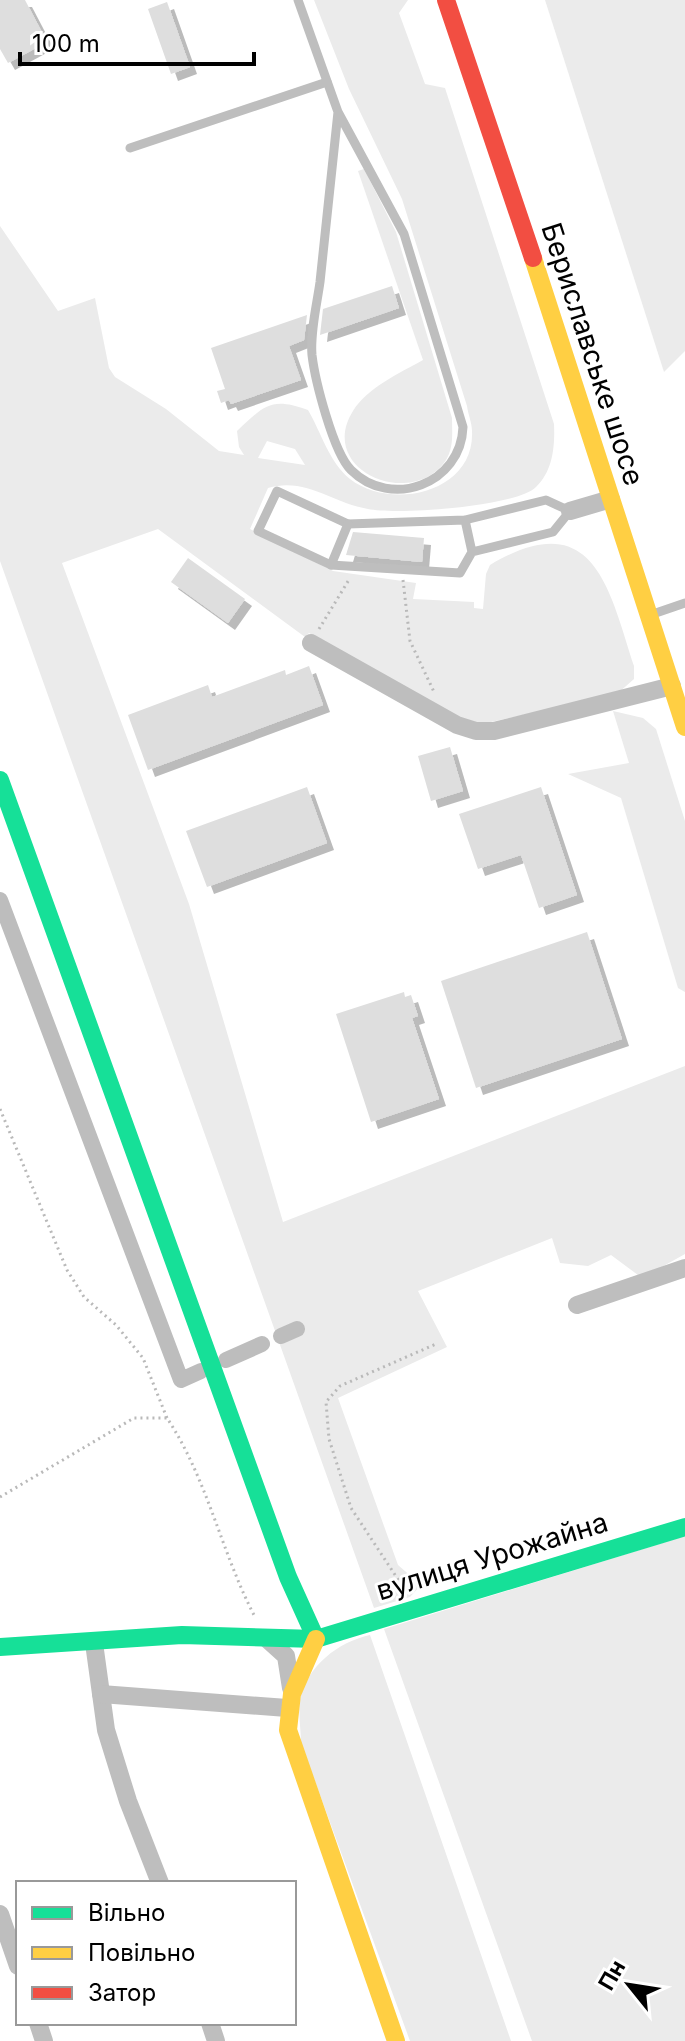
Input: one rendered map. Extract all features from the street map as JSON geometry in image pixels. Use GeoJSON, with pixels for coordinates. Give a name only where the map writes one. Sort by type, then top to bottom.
{"type":"FeatureCollection","features":[{"type":"Feature","properties":{"kind":"street","name":"Бериславське шосе"},"geometry":{"type":"LineString","coordinates":[[446,0],[551,310],[685,727]]}},
{"type":"Feature","properties":{"kind":"street"},"geometry":{"type":"LineString","coordinates":[[570,511],[611,499]]}},
{"type":"Feature","properties":{"kind":"street"},"geometry":{"type":"LineString","coordinates":[[311,643],[447,719],[476,731],[494,731],[672,686]]}},
{"type":"Feature","properties":{"kind":"street"},"geometry":{"type":"LineString","coordinates":[[0,780],[288,1577],[316,1639],[291,1688],[287,1708],[294,1754],[396,2041]]}},
{"type":"Feature","properties":{"kind":"street"},"geometry":{"type":"LineString","coordinates":[[577,1305],[685,1268]]}},
{"type":"Feature","properties":{"kind":"street","name":"вулиця Урожайна"},"geometry":{"type":"LineString","coordinates":[[0,1647],[182,1635],[316,1639],[685,1527]]}},
{"type":"Feature","properties":{"kind":"street"},"geometry":{"type":"LineString","coordinates":[[266,1638],[286,1656],[291,1688]]}},
{"type":"Feature","properties":{"kind":"street"},"geometry":{"type":"LineString","coordinates":[[94,1643],[106,1730],[128,1801],[159,1881]]}},
{"type":"Feature","properties":{"kind":"street"},"geometry":{"type":"LineString","coordinates":[[101,1694],[287,1708]]}},
{"type":"Feature","properties":{"kind":"street"},"geometry":{"type":"LineString","coordinates":[[0,1914],[16,1960]]}},
{"type":"Feature","properties":{"kind":"lane"},"geometry":{"type":"LineString","coordinates":[[298,0],[338,112],[404,234],[463,427],[457,457],[447,471],[428,483],[410,488],[380,486],[350,469],[335,439],[312,354],[338,112]]}},
{"type":"Feature","properties":{"kind":"lane"},"geometry":{"type":"LineString","coordinates":[[130,148],[327,82]]}},
{"type":"Feature","properties":{"kind":"lane"},"geometry":{"type":"LineString","coordinates":[[465,520],[472,552],[460,573],[331,565],[258,531],[277,491],[348,524],[465,520],[546,500],[570,511],[553,532],[472,552]]}},
{"type":"Feature","properties":{"kind":"lane"},"geometry":{"type":"LineString","coordinates":[[331,565],[348,524]]}},
{"type":"Feature","properties":{"kind":"lane"},"geometry":{"type":"LineString","coordinates":[[647,616],[685,603]]}},
{"type":"Feature","properties":{"kind":"path"},"geometry":{"type":"LineString","coordinates":[[311,643],[358,566]]}},
{"type":"Feature","properties":{"kind":"path"},"geometry":{"type":"LineString","coordinates":[[402,569],[410,641],[447,719]]}},
{"type":"Feature","properties":{"kind":"path"},"geometry":{"type":"LineString","coordinates":[[0,1109],[67,1270],[84,1297],[116,1325],[143,1358],[167,1418],[204,1485],[240,1588],[266,1638]]}},
{"type":"Feature","properties":{"kind":"path"},"geometry":{"type":"LineString","coordinates":[[416,1607],[351,1508],[329,1439],[326,1402],[340,1386],[436,1344]]}},
{"type":"Feature","properties":{"kind":"path"},"geometry":{"type":"LineString","coordinates":[[0,1497],[134,1418],[167,1418]]}},
{"type":"Feature","properties":{"kind":"shaded area"},"geometry":{"type":"Polygon","coordinates":[[[314,0],[408,0],[399,13],[425,84],[445,88],[554,424],[552,458],[542,481],[524,494],[455,508],[383,511],[355,506],[307,488],[282,485],[268,488],[250,529],[333,571],[416,583],[413,599],[474,602],[474,608],[483,609],[486,574],[490,565],[525,548],[553,544],[575,549],[592,563],[605,584],[634,666],[634,679],[617,694],[473,726],[309,633],[305,637],[158,529],[62,563],[189,904],[283,1222],[685,1066],[685,1254],[642,1278],[611,1255],[588,1266],[560,1263],[552,1238],[418,1291],[447,1347],[338,1398],[398,1565],[421,1585],[410,1597],[374,1608],[0,561],[0,226],[58,311],[95,298],[109,368],[115,377],[166,409],[219,451],[244,455],[239,447],[237,431],[269,406],[285,404],[308,410],[336,464],[350,479],[367,489],[387,494],[428,490],[446,482],[460,469],[469,452],[472,431],[467,406],[402,199],[349,89],[314,0]],[[267,441],[258,458],[305,465],[295,449],[267,441]]]}},
{"type":"Feature","properties":{"kind":"shaded area"},"geometry":{"type":"Polygon","coordinates":[[[545,0],[685,0],[685,351],[664,372],[545,0]]]}},
{"type":"Feature","properties":{"kind":"shaded area"},"geometry":{"type":"Polygon","coordinates":[[[364,169],[396,232],[452,418],[451,445],[446,460],[431,475],[412,482],[392,482],[373,477],[357,466],[347,451],[345,432],[359,402],[385,381],[423,360],[358,171],[364,169]]]}},
{"type":"Feature","properties":{"kind":"shaded area"},"geometry":{"type":"Polygon","coordinates":[[[613,711],[643,718],[656,729],[685,821],[685,992],[678,988],[621,798],[568,774],[629,763],[613,711]]]}},
{"type":"Feature","properties":{"kind":"shaded area"},"geometry":{"type":"Polygon","coordinates":[[[685,1536],[685,2041],[532,2041],[384,1629],[685,1536]]]}},
{"type":"Feature","properties":{"kind":"shaded area"},"geometry":{"type":"Polygon","coordinates":[[[370,1635],[511,2041],[410,2041],[301,1743],[300,1700],[309,1676],[336,1650],[370,1635]]]}},
{"type":"Feature","properties":{"kind":"building"},"geometry":{"type":"Polygon","coordinates":[[[0,0],[25,0],[47,42],[8,63],[0,49],[0,0]]]}},
{"type":"Feature","properties":{"kind":"building"},"geometry":{"type":"Polygon","coordinates":[[[167,2],[190,67],[171,74],[148,9],[167,2]]]}},
{"type":"Feature","properties":{"kind":"building"},"geometry":{"type":"Polygon","coordinates":[[[392,286],[399,308],[320,335],[323,309],[392,286]]]}},
{"type":"Feature","properties":{"kind":"building"},"geometry":{"type":"Polygon","coordinates":[[[307,315],[304,340],[289,346],[301,380],[231,404],[229,400],[221,403],[217,391],[225,389],[211,348],[307,315]]]}},
{"type":"Feature","properties":{"kind":"building"},"geometry":{"type":"Polygon","coordinates":[[[353,532],[424,538],[422,562],[346,555],[353,532]]]}},
{"type":"Feature","properties":{"kind":"building"},"geometry":{"type":"Polygon","coordinates":[[[188,558],[245,599],[228,623],[171,582],[188,558]]]}},
{"type":"Feature","properties":{"kind":"building"},"geometry":{"type":"Polygon","coordinates":[[[309,666],[323,705],[148,770],[128,715],[208,685],[212,697],[285,670],[286,675],[309,666]]]}},
{"type":"Feature","properties":{"kind":"building"},"geometry":{"type":"Polygon","coordinates":[[[450,747],[463,791],[431,801],[418,756],[450,747]]]}},
{"type":"Feature","properties":{"kind":"building"},"geometry":{"type":"Polygon","coordinates":[[[307,787],[327,843],[207,887],[186,831],[307,787]]]}},
{"type":"Feature","properties":{"kind":"building"},"geometry":{"type":"Polygon","coordinates":[[[541,787],[577,895],[539,908],[521,855],[478,869],[459,814],[541,787]]]}},
{"type":"Feature","properties":{"kind":"building"},"geometry":{"type":"Polygon","coordinates":[[[587,932],[622,1039],[476,1088],[441,981],[587,932]]]}},
{"type":"Feature","properties":{"kind":"building"},"geometry":{"type":"Polygon","coordinates":[[[404,992],[405,997],[411,995],[418,1016],[412,1018],[439,1099],[371,1122],[336,1014],[404,992]]]}},
{"type":"Feature","properties":{"kind":"waterway"},"geometry":{"type":"LineString","coordinates":[[0,900],[181,1380],[201,1371]]}},
{"type":"Feature","properties":{"kind":"waterway"},"geometry":{"type":"LineString","coordinates":[[281,1336],[297,1329]]}},
{"type":"Feature","properties":{"kind":"waterway"},"geometry":{"type":"LineString","coordinates":[[226,1360],[262,1344]]}},
{"type":"Feature","properties":{"kind":"traffic: fast"},"geometry":{"type":"LineString","coordinates":[[0,780],[288,1577],[316,1639]]}},
{"type":"Feature","properties":{"kind":"traffic: fast"},"geometry":{"type":"LineString","coordinates":[[0,1647],[182,1635],[316,1639],[685,1527]]}},
{"type":"Feature","properties":{"kind":"traffic: slow"},"geometry":{"type":"LineString","coordinates":[[533,258],[685,727]]}},
{"type":"Feature","properties":{"kind":"traffic: slow"},"geometry":{"type":"LineString","coordinates":[[316,1639],[292,1694],[288,1730],[396,2041]]}},
{"type":"Feature","properties":{"kind":"traffic: jam"},"geometry":{"type":"LineString","coordinates":[[446,0],[533,258]]}}]}
